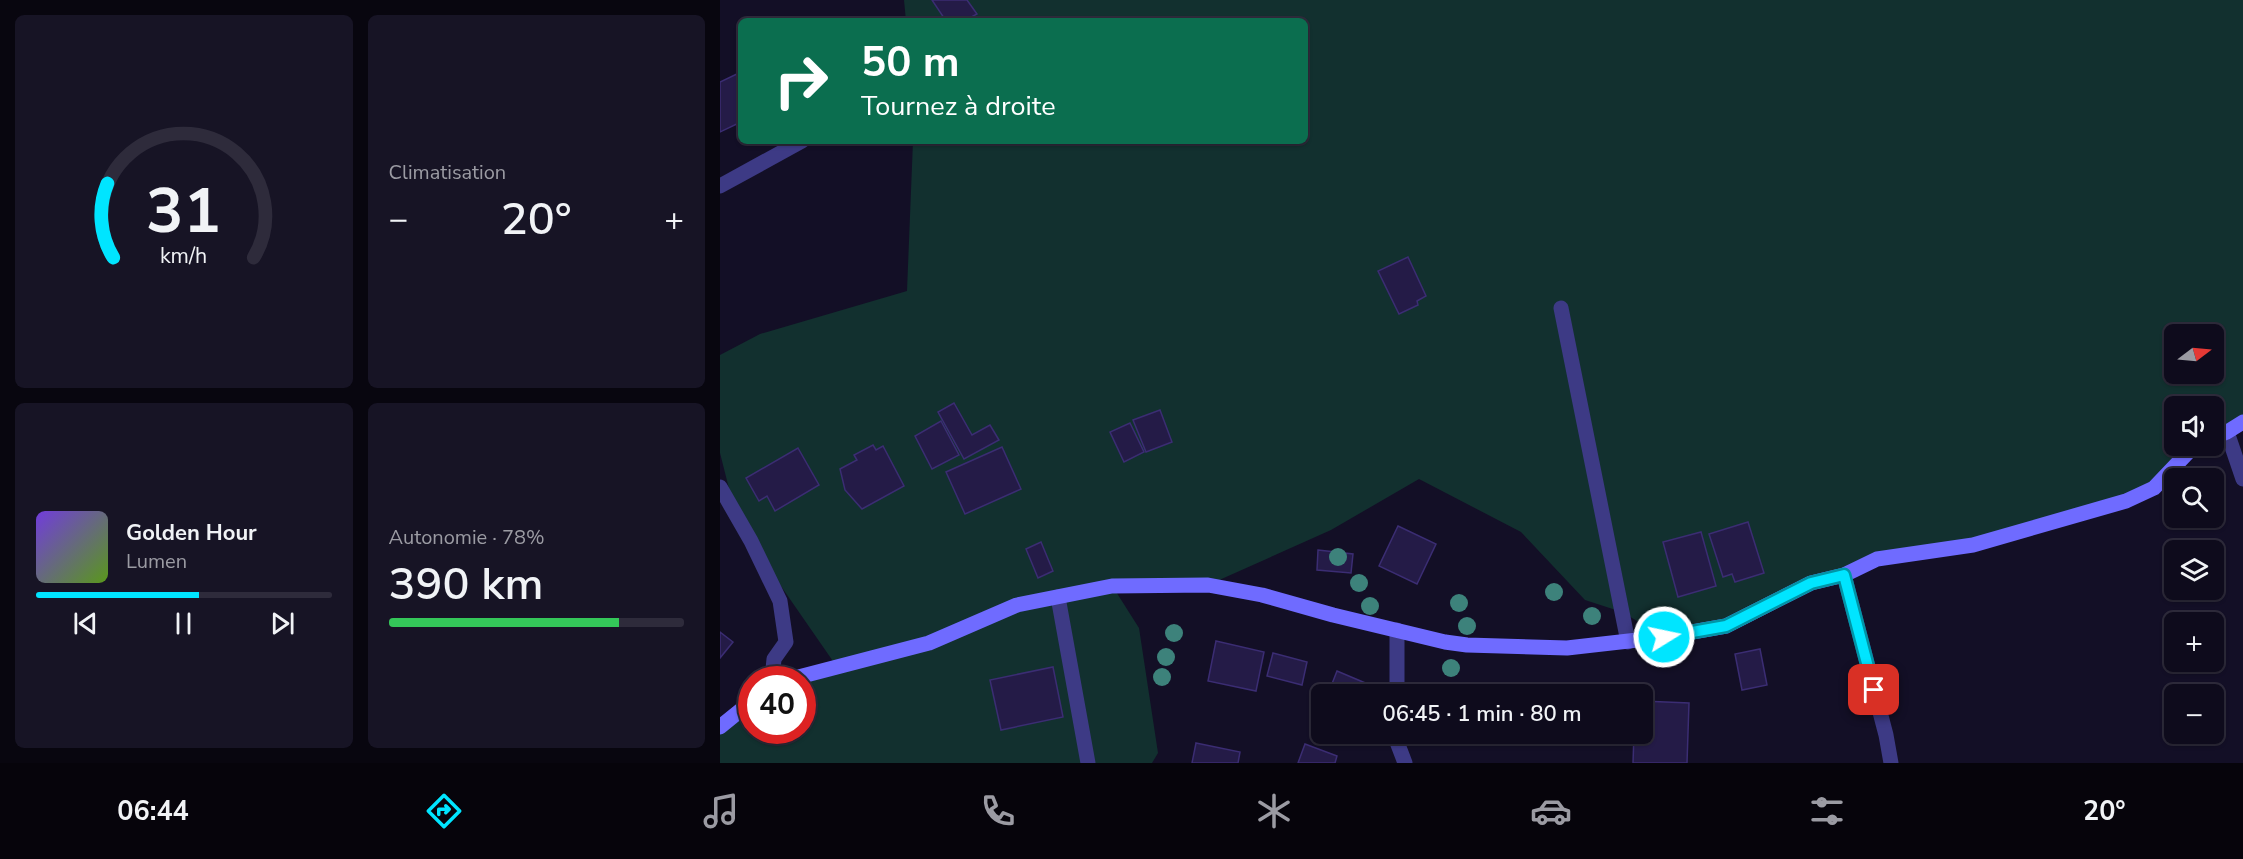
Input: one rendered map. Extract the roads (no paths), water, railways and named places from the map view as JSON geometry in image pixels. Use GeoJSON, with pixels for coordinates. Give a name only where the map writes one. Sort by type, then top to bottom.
{"type":"FeatureCollection","features":[{"type":"Feature","properties":{"kind":"street"},"geometry":{"type":"LineString","coordinates":[[720,186],[797,144]]}},
{"type":"Feature","properties":{"kind":"street"},"geometry":{"type":"LineString","coordinates":[[1561,308],[1628,642]]}},
{"type":"Feature","properties":{"kind":"street"},"geometry":{"type":"LineString","coordinates":[[2224,432],[2243,422]]}},
{"type":"Feature","properties":{"kind":"street"},"geometry":{"type":"LineString","coordinates":[[2224,442],[2243,479]]}},
{"type":"Feature","properties":{"kind":"street"},"geometry":{"type":"LineString","coordinates":[[816,672],[929,643],[1017,605],[1112,586],[1208,585],[1262,595],[1397,630],[1467,645],[1567,648],[1628,642],[1726,626],[1811,583],[1844,575],[1877,559],[1973,545],[2126,501],[2154,488],[2184,456]]}},
{"type":"Feature","properties":{"kind":"street"},"geometry":{"type":"LineString","coordinates":[[720,488],[751,541],[780,601],[786,642],[774,659],[773,666]]}},
{"type":"Feature","properties":{"kind":"street"},"geometry":{"type":"LineString","coordinates":[[1844,575],[1886,735],[1891,763]]}},
{"type":"Feature","properties":{"kind":"street"},"geometry":{"type":"LineString","coordinates":[[1058,597],[1088,763]]}},
{"type":"Feature","properties":{"kind":"street"},"geometry":{"type":"LineString","coordinates":[[1397,630],[1397,684]]}},
{"type":"Feature","properties":{"kind":"street"},"geometry":{"type":"LineString","coordinates":[[720,727],[738,712]]}},
{"type":"Feature","properties":{"kind":"street"},"geometry":{"type":"LineString","coordinates":[[1398,744],[1404,763]]}}]}
